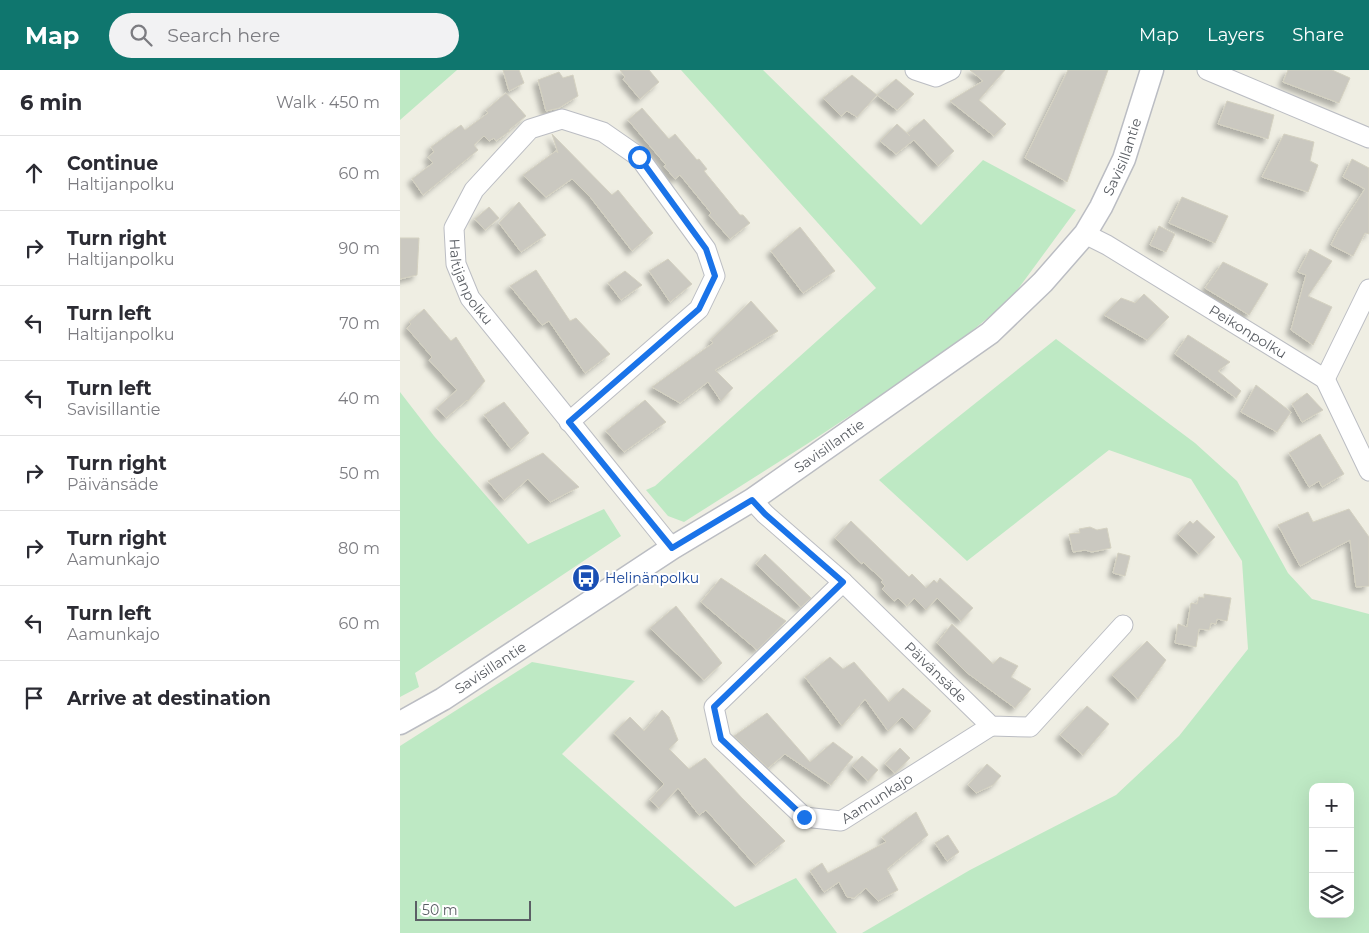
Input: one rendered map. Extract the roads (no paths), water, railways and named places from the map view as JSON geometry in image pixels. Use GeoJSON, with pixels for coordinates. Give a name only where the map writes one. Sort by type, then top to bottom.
{"type":"FeatureCollection","features":[{"type":"Feature","properties":{"kind":"street"},"geometry":{"type":"LineString","coordinates":[[915,70],[936,77],[951,70]]}},
{"type":"Feature","properties":{"kind":"street","name":"Savisillantie"},"geometry":{"type":"LineString","coordinates":[[400,723],[450,694],[672,548],[752,500],[990,333],[1042,282],[1085,234],[1101,207],[1124,159],[1152,70]]}},
{"type":"Feature","properties":{"kind":"street"},"geometry":{"type":"LineString","coordinates":[[1207,70],[1369,138]]}},
{"type":"Feature","properties":{"kind":"street","name":"Haltijanpolku"},"geometry":{"type":"LineString","coordinates":[[569,422],[699,309],[715,276],[706,249],[639,157],[604,132],[562,119],[530,128],[474,190],[454,228],[456,264],[470,298],[569,422],[672,548]]}},
{"type":"Feature","properties":{"kind":"street","name":"Peikonpolku"},"geometry":{"type":"LineString","coordinates":[[1085,234],[1107,245],[1325,379]]}},
{"type":"Feature","properties":{"kind":"street"},"geometry":{"type":"LineString","coordinates":[[1369,289],[1325,379],[1369,471]]}},
{"type":"Feature","properties":{"kind":"street","name":"Päivänsäde"},"geometry":{"type":"LineString","coordinates":[[752,500],[765,514],[843,582],[991,726]]}},
{"type":"Feature","properties":{"kind":"street","name":"Aamunkajo"},"geometry":{"type":"LineString","coordinates":[[843,582],[714,707],[721,739],[804,817],[841,821],[991,726]]}},
{"type":"Feature","properties":{"kind":"street"},"geometry":{"type":"LineString","coordinates":[[991,726],[1030,727],[1122,625]]}},
{"type":"Feature","properties":{"kind":"place","name":"Helinänpolku"},"geometry":{"type":"Point","coordinates":[586,578]}}]}
